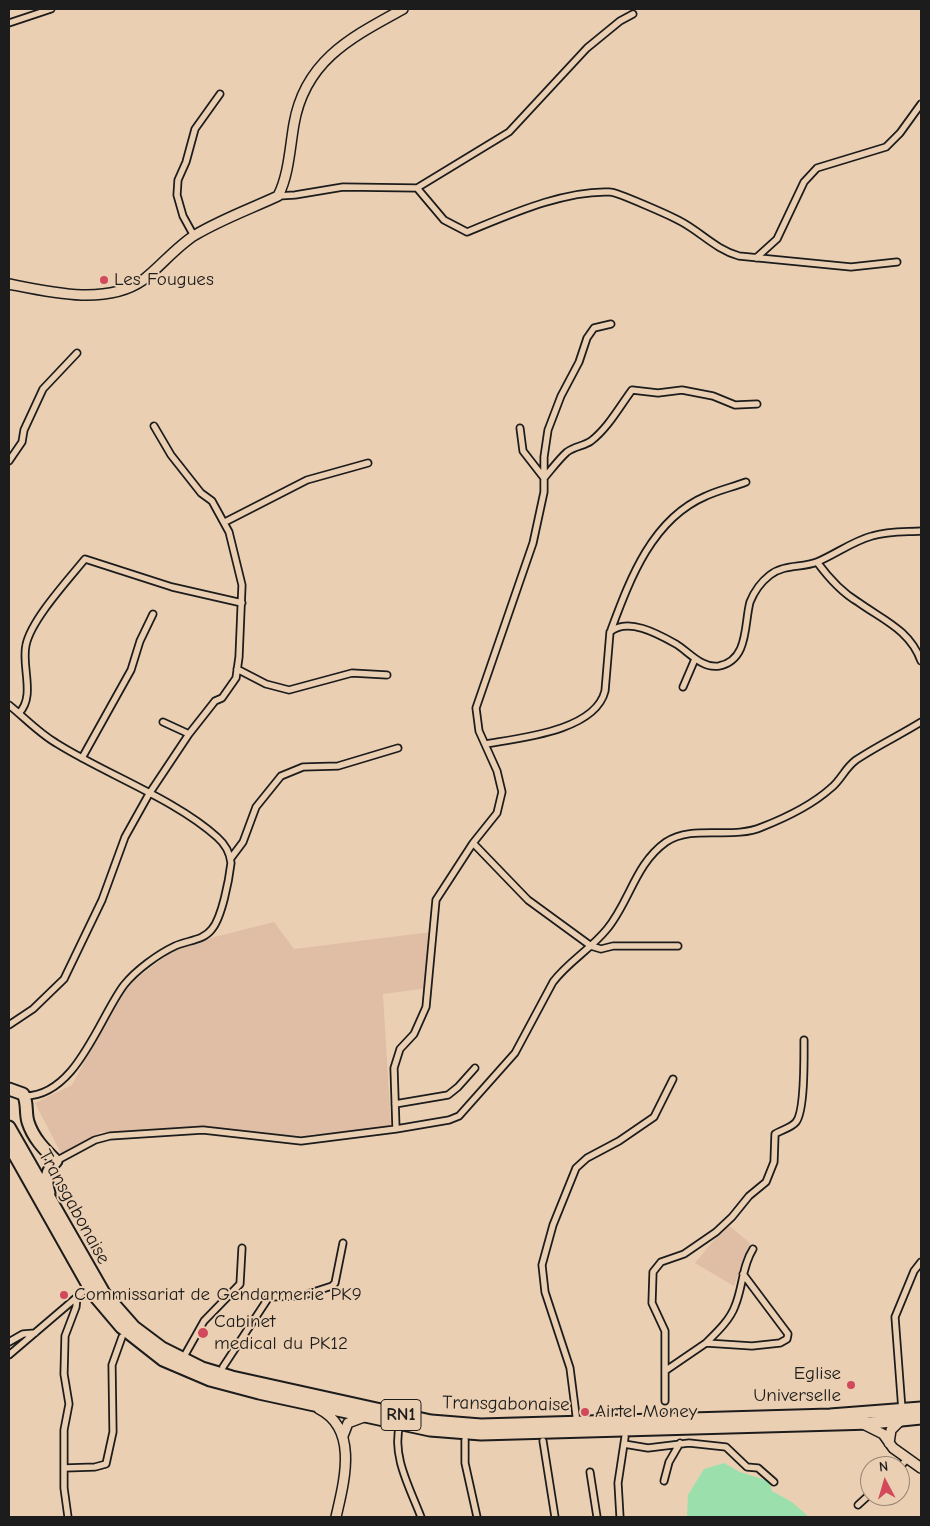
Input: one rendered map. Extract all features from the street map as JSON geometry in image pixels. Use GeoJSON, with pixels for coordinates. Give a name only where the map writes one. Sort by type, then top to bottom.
{"type":"FeatureCollection","features":[{"type":"Feature","properties":{"kind":"highway"},"geometry":{"type":"LineString","coordinates":[[9,1089],[19,1091],[24,1096],[28,1121],[33,1134],[39,1144],[56,1162],[50,1168],[46,1182],[54,1208]]}},
{"type":"Feature","properties":{"kind":"highway"},"geometry":{"type":"LineString","coordinates":[[9,1094],[24,1096]]}},
{"type":"Feature","properties":{"kind":"highway","name":"Transgabonaise"},"geometry":{"type":"LineString","coordinates":[[9,1127],[95,1280],[120,1312],[154,1343],[202,1368],[294,1392],[431,1421],[503,1426],[830,1415],[902,1415],[921,1418]]}},
{"type":"Feature","properties":{"kind":"highway","name":"Transgabonaise"},"geometry":{"type":"LineString","coordinates":[[9,1145],[83,1279],[103,1307],[130,1336],[163,1360],[188,1372],[236,1388],[444,1432],[503,1435],[857,1423],[902,1415],[921,1408]]}},
{"type":"Feature","properties":{"kind":"street"},"geometry":{"type":"LineString","coordinates":[[9,23],[51,9]]}},
{"type":"Feature","properties":{"kind":"street"},"geometry":{"type":"LineString","coordinates":[[278,196],[299,103],[314,72],[342,44],[403,9]]}},
{"type":"Feature","properties":{"kind":"street"},"geometry":{"type":"LineString","coordinates":[[9,284],[74,293],[122,290],[144,278],[194,236],[228,217],[278,196],[343,187],[417,188],[509,132],[587,48],[620,21],[633,14]]}},
{"type":"Feature","properties":{"kind":"street"},"geometry":{"type":"LineString","coordinates":[[194,236],[183,216],[177,195],[178,180],[186,162],[195,129],[220,94]]}},
{"type":"Feature","properties":{"kind":"street"},"geometry":{"type":"LineString","coordinates":[[756,258],[777,239],[804,182],[817,168],[886,147],[900,133],[921,104]]}},
{"type":"Feature","properties":{"kind":"street"},"geometry":{"type":"LineString","coordinates":[[417,188],[444,220],[468,232],[506,215],[568,197],[587,193],[618,193],[681,221],[727,252],[756,258],[851,266],[897,262]]}},
{"type":"Feature","properties":{"kind":"street"},"geometry":{"type":"LineString","coordinates":[[396,1129],[394,1068],[397,1055],[414,1034],[426,1007],[436,900],[473,843],[491,823],[501,800],[498,777],[476,721],[477,702],[533,543],[544,492],[548,430],[561,396],[579,362],[587,338],[594,328],[611,324]]}},
{"type":"Feature","properties":{"kind":"street"},"geometry":{"type":"LineString","coordinates":[[9,461],[22,442],[24,430],[44,389],[77,353]]}},
{"type":"Feature","properties":{"kind":"street"},"geometry":{"type":"LineString","coordinates":[[544,478],[565,454],[577,446],[587,444],[600,433],[625,402],[632,390],[658,392],[682,390],[713,396],[735,405],[757,404]]}},
{"type":"Feature","properties":{"kind":"street"},"geometry":{"type":"LineString","coordinates":[[9,1025],[33,1009],[64,979],[102,900],[125,837],[149,794],[189,734],[215,701],[222,698],[236,678],[242,603],[240,569],[226,522],[212,501],[201,493],[171,456],[154,426]]}},
{"type":"Feature","properties":{"kind":"street"},"geometry":{"type":"LineString","coordinates":[[520,428],[523,451],[544,478]]}},
{"type":"Feature","properties":{"kind":"street"},"geometry":{"type":"LineString","coordinates":[[226,522],[307,480],[368,463]]}},
{"type":"Feature","properties":{"kind":"street"},"geometry":{"type":"LineString","coordinates":[[486,744],[568,726],[581,720],[596,708],[603,700],[605,691],[610,632],[640,559],[658,534],[692,504],[706,496],[746,482]]}},
{"type":"Feature","properties":{"kind":"street"},"geometry":{"type":"LineString","coordinates":[[610,632],[617,626],[626,624],[651,632],[677,645],[708,666],[727,663],[736,655],[743,643],[750,603],[760,585],[771,574],[794,565],[817,562],[870,536],[882,533],[921,531]]}},
{"type":"Feature","properties":{"kind":"street"},"geometry":{"type":"LineString","coordinates":[[19,713],[23,709],[26,694],[26,645],[44,610],[85,559],[172,587],[242,603]]}},
{"type":"Feature","properties":{"kind":"street"},"geometry":{"type":"LineString","coordinates":[[817,562],[829,578],[850,597],[901,630],[917,649],[921,661]]}},
{"type":"Feature","properties":{"kind":"street"},"geometry":{"type":"LineString","coordinates":[[82,758],[131,670],[140,641],[153,614]]}},
{"type":"Feature","properties":{"kind":"street"},"geometry":{"type":"LineString","coordinates":[[683,687],[695,659]]}},
{"type":"Feature","properties":{"kind":"street"},"geometry":{"type":"LineString","coordinates":[[238,669],[266,684],[288,690],[352,673],[387,675]]}},
{"type":"Feature","properties":{"kind":"street"},"geometry":{"type":"LineString","coordinates":[[9,705],[50,740],[149,794],[215,836],[231,858]]}},
{"type":"Feature","properties":{"kind":"street"},"geometry":{"type":"LineString","coordinates":[[163,722],[189,734]]}},
{"type":"Feature","properties":{"kind":"street"},"geometry":{"type":"LineString","coordinates":[[56,1162],[95,1140],[110,1136],[204,1130],[301,1141],[396,1129],[448,1120],[459,1116],[515,1053],[559,973],[591,946],[608,928],[646,861],[668,841],[690,834],[746,833],[775,822],[802,808],[832,788],[842,772],[857,760],[921,722]]}},
{"type":"Feature","properties":{"kind":"street"},"geometry":{"type":"LineString","coordinates":[[24,1096],[34,1095],[52,1087],[72,1069],[130,978],[171,948],[203,937],[210,931],[218,917],[230,870],[231,858],[243,842],[256,807],[281,776],[302,767],[338,766],[398,748]]}},
{"type":"Feature","properties":{"kind":"street"},"geometry":{"type":"LineString","coordinates":[[473,843],[528,900],[591,946],[601,949],[613,946],[678,946]]}},
{"type":"Feature","properties":{"kind":"street"},"geometry":{"type":"LineString","coordinates":[[665,1401],[665,1331],[652,1303],[653,1272],[661,1262],[684,1254],[716,1232],[732,1217],[749,1196],[766,1182],[774,1162],[776,1134],[794,1124],[798,1116],[804,1078],[804,1040]]}},
{"type":"Feature","properties":{"kind":"street"},"geometry":{"type":"LineString","coordinates":[[395,1104],[448,1095],[475,1068]]}},
{"type":"Feature","properties":{"kind":"street"},"geometry":{"type":"LineString","coordinates":[[577,1423],[570,1368],[545,1292],[542,1265],[553,1225],[576,1168],[587,1158],[619,1141],[654,1117],[673,1079]]}},
{"type":"Feature","properties":{"kind":"street"},"geometry":{"type":"LineString","coordinates":[[223,1367],[269,1297],[301,1296],[332,1286],[335,1283],[343,1243]]}},
{"type":"Feature","properties":{"kind":"street"},"geometry":{"type":"LineString","coordinates":[[186,1353],[204,1321],[240,1284],[242,1248]]}},
{"type":"Feature","properties":{"kind":"street"},"geometry":{"type":"LineString","coordinates":[[665,1371],[706,1343],[729,1318],[736,1305],[743,1274],[753,1249]]}},
{"type":"Feature","properties":{"kind":"street"},"geometry":{"type":"LineString","coordinates":[[889,1443],[891,1430],[902,1415],[895,1317],[914,1272],[921,1262]]}},
{"type":"Feature","properties":{"kind":"street"},"geometry":{"type":"LineString","coordinates":[[706,1343],[752,1346],[780,1343],[787,1339],[788,1334],[765,1307],[743,1274]]}},
{"type":"Feature","properties":{"kind":"street"},"geometry":{"type":"LineString","coordinates":[[9,1355],[84,1291]]}},
{"type":"Feature","properties":{"kind":"street"},"geometry":{"type":"LineString","coordinates":[[68,1517],[64,1488],[64,1430],[69,1404],[64,1374],[65,1336],[76,1307],[77,1297]]}},
{"type":"Feature","properties":{"kind":"street"},"geometry":{"type":"LineString","coordinates":[[9,1342],[23,1334],[35,1334]]}},
{"type":"Feature","properties":{"kind":"street"},"geometry":{"type":"LineString","coordinates":[[65,1468],[95,1467],[106,1464],[113,1432],[112,1365],[122,1338]]}},
{"type":"Feature","properties":{"kind":"street"},"geometry":{"type":"LineString","coordinates":[[312,1405],[334,1418],[343,1439],[345,1471],[336,1517]]}},
{"type":"Feature","properties":{"kind":"street"},"geometry":{"type":"LineString","coordinates":[[343,1439],[348,1423],[368,1417]]}},
{"type":"Feature","properties":{"kind":"street"},"geometry":{"type":"LineString","coordinates":[[857,1423],[878,1430],[903,1456]]}},
{"type":"Feature","properties":{"kind":"street"},"geometry":{"type":"LineString","coordinates":[[400,1424],[396,1442],[398,1454],[421,1517]]}},
{"type":"Feature","properties":{"kind":"street"},"geometry":{"type":"LineString","coordinates":[[465,1440],[465,1463],[477,1517]]}},
{"type":"Feature","properties":{"kind":"street"},"geometry":{"type":"LineString","coordinates":[[543,1440],[556,1517]]}},
{"type":"Feature","properties":{"kind":"street"},"geometry":{"type":"LineString","coordinates":[[620,1517],[618,1483],[625,1440],[648,1448],[680,1443],[726,1447],[747,1467],[758,1468],[774,1482]]}},
{"type":"Feature","properties":{"kind":"street"},"geometry":{"type":"LineString","coordinates":[[664,1481],[669,1462],[680,1443]]}},
{"type":"Feature","properties":{"kind":"street"},"geometry":{"type":"LineString","coordinates":[[910,1462],[921,1468]]}},
{"type":"Feature","properties":{"kind":"street"},"geometry":{"type":"LineString","coordinates":[[590,1472],[597,1517]]}},
{"type":"Feature","properties":{"kind":"shaded area"},"geometry":{"type":"Polygon","coordinates":[[[274,922],[294,949],[431,932],[428,988],[383,994],[391,1127],[308,1135],[308,1137],[198,1127],[142,1133],[101,1132],[62,1155],[35,1103],[72,1085],[124,988],[179,946],[274,922]]]}},
{"type":"Feature","properties":{"kind":"shaded area"},"geometry":{"type":"Polygon","coordinates":[[[727,1224],[750,1243],[734,1286],[695,1263],[727,1224]]]}},
{"type":"Feature","properties":{"kind":"green space"},"geometry":{"type":"Polygon","coordinates":[[[724,1463],[740,1472],[769,1481],[772,1491],[792,1502],[809,1517],[687,1517],[688,1495],[704,1469],[724,1463]]]}},
{"type":"Feature","properties":{"kind":"place","name":"Les Fougues"},"geometry":{"type":"Point","coordinates":[104,280]}},
{"type":"Feature","properties":{"kind":"place","name":"Commissariat de Gendarmerie PK9"},"geometry":{"type":"Point","coordinates":[64,1295]}},
{"type":"Feature","properties":{"kind":"place","name":"Cabinet medical du PK12"},"geometry":{"type":"Point","coordinates":[203,1333]}},
{"type":"Feature","properties":{"kind":"place","name":"Eglise Universelle"},"geometry":{"type":"Point","coordinates":[851,1385]}},
{"type":"Feature","properties":{"kind":"place","name":"Airtel Money"},"geometry":{"type":"Point","coordinates":[585,1412]}}]}
